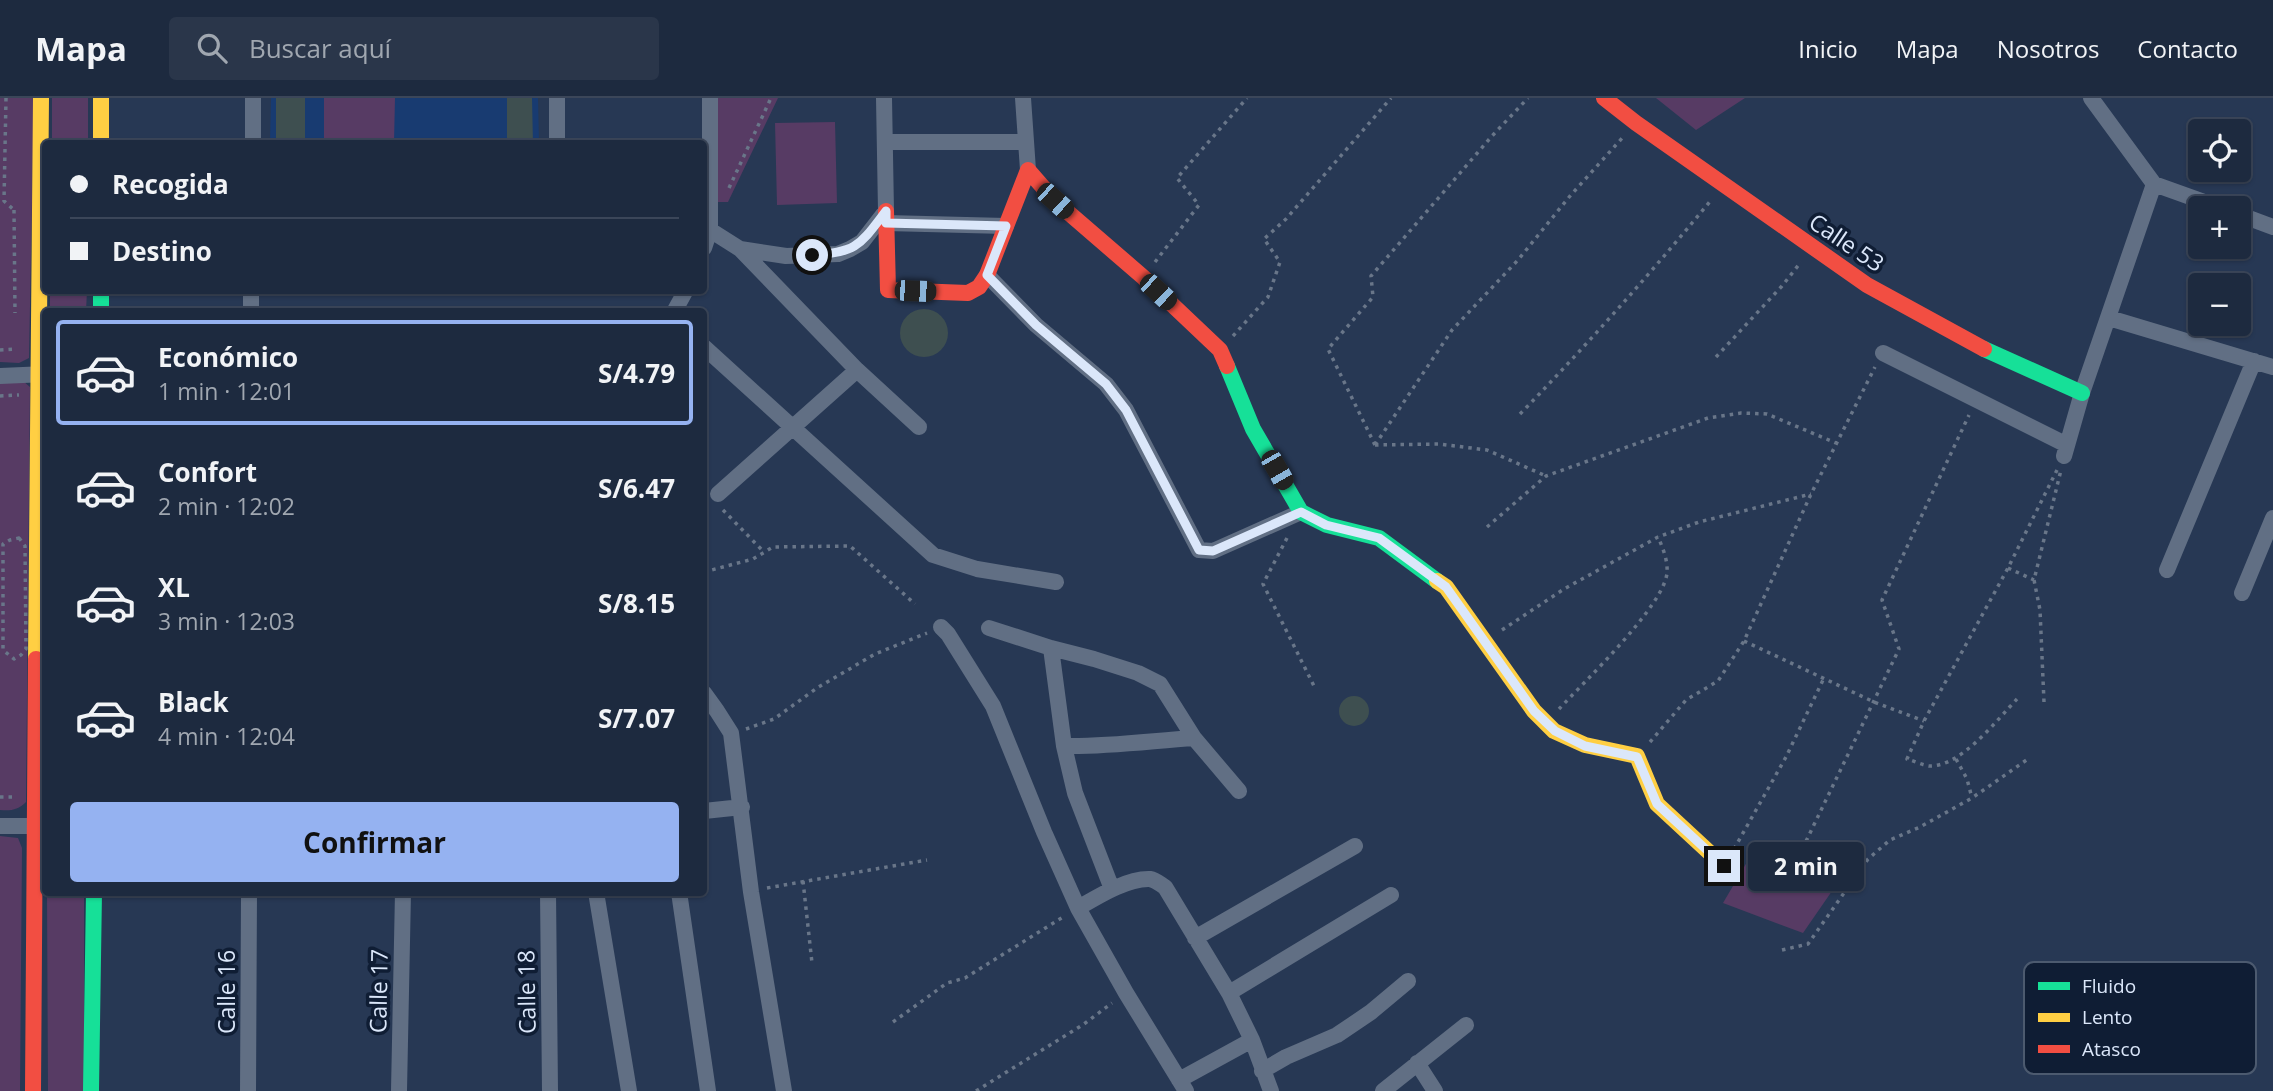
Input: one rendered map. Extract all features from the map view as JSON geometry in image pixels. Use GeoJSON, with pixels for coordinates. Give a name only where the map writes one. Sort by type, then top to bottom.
{"type":"FeatureCollection","features":[{"type":"Feature","properties":{"kind":"street"},"geometry":{"type":"LineString","coordinates":[[41,98],[42,236]]}},
{"type":"Feature","properties":{"kind":"street"},"geometry":{"type":"LineString","coordinates":[[101,98],[101,140]]}},
{"type":"Feature","properties":{"kind":"street"},"geometry":{"type":"LineString","coordinates":[[253,98],[253,140]]}},
{"type":"Feature","properties":{"kind":"street"},"geometry":{"type":"LineString","coordinates":[[557,98],[557,140]]}},
{"type":"Feature","properties":{"kind":"street"},"geometry":{"type":"LineString","coordinates":[[710,98],[707,230],[740,248],[858,370],[919,427]]}},
{"type":"Feature","properties":{"kind":"street"},"geometry":{"type":"LineString","coordinates":[[884,98],[888,290],[968,293],[979,287],[987,275],[1028,170],[1023,98]]}},
{"type":"Feature","properties":{"kind":"street","name":"Calle 53"},"geometry":{"type":"LineString","coordinates":[[1605,98],[1636,123],[1867,285],[1980,347],[2082,393]]}},
{"type":"Feature","properties":{"kind":"street"},"geometry":{"type":"LineString","coordinates":[[2091,98],[2154,184],[2188,196]]}},
{"type":"Feature","properties":{"kind":"street"},"geometry":{"type":"LineString","coordinates":[[885,142],[1026,142]]}},
{"type":"Feature","properties":{"kind":"street"},"geometry":{"type":"LineString","coordinates":[[1028,170],[1055,201],[1143,277],[1220,350],[1253,429],[1301,512],[1326,525],[1379,538],[1446,587],[1534,711],[1555,731],[1585,746],[1637,757],[1657,804],[1724,866]]}},
{"type":"Feature","properties":{"kind":"street"},"geometry":{"type":"LineString","coordinates":[[1883,352],[2066,450],[2082,393],[2154,184]]}},
{"type":"Feature","properties":{"kind":"street"},"geometry":{"type":"LineString","coordinates":[[740,248],[786,256],[838,254],[862,242],[886,217]]}},
{"type":"Feature","properties":{"kind":"street"},"geometry":{"type":"LineString","coordinates":[[886,217],[1006,226]]}},
{"type":"Feature","properties":{"kind":"street"},"geometry":{"type":"LineString","coordinates":[[2251,219],[2273,227]]}},
{"type":"Feature","properties":{"kind":"street"},"geometry":{"type":"LineString","coordinates":[[987,275],[1036,325],[1106,384],[1126,410],[1199,550],[1213,551],[1301,512]]}},
{"type":"Feature","properties":{"kind":"street"},"geometry":{"type":"LineString","coordinates":[[2109,318],[2273,367]]}},
{"type":"Feature","properties":{"kind":"street"},"geometry":{"type":"LineString","coordinates":[[707,350],[933,555],[977,569],[1056,582]]}},
{"type":"Feature","properties":{"kind":"street"},"geometry":{"type":"LineString","coordinates":[[2168,570],[2254,361]]}},
{"type":"Feature","properties":{"kind":"street"},"geometry":{"type":"LineString","coordinates":[[720,502],[794,428],[858,370]]}},
{"type":"Feature","properties":{"kind":"street"},"geometry":{"type":"LineString","coordinates":[[0,376],[42,374]]}},
{"type":"Feature","properties":{"kind":"street"},"geometry":{"type":"LineString","coordinates":[[2242,593],[2273,518]]}},
{"type":"Feature","properties":{"kind":"street"},"geometry":{"type":"LineString","coordinates":[[33,1091],[40,826],[42,525]]}},
{"type":"Feature","properties":{"kind":"street"},"geometry":{"type":"LineString","coordinates":[[941,627],[993,706],[1078,908],[1183,1086],[1252,1040]]}},
{"type":"Feature","properties":{"kind":"street"},"geometry":{"type":"LineString","coordinates":[[989,628],[1138,673],[1160,684],[1194,738],[1239,791]]}},
{"type":"Feature","properties":{"kind":"street"},"geometry":{"type":"LineString","coordinates":[[1051,648],[1064,746],[1075,793],[1112,888]]}},
{"type":"Feature","properties":{"kind":"street"},"geometry":{"type":"LineString","coordinates":[[707,697],[731,733],[751,892],[784,1091]]}},
{"type":"Feature","properties":{"kind":"street"},"geometry":{"type":"LineString","coordinates":[[1064,746],[1097,747],[1194,738]]}},
{"type":"Feature","properties":{"kind":"street"},"geometry":{"type":"LineString","coordinates":[[707,811],[742,807]]}},
{"type":"Feature","properties":{"kind":"street"},"geometry":{"type":"LineString","coordinates":[[0,827],[40,826]]}},
{"type":"Feature","properties":{"kind":"street"},"geometry":{"type":"LineString","coordinates":[[1195,938],[1355,846]]}},
{"type":"Feature","properties":{"kind":"street"},"geometry":{"type":"LineString","coordinates":[[1078,908],[1112,888],[1153,879],[1165,887],[1229,993],[1252,1040],[1271,1091]]}},
{"type":"Feature","properties":{"kind":"street"},"geometry":{"type":"LineString","coordinates":[[1229,993],[1391,895]]}},
{"type":"Feature","properties":{"kind":"street"},"geometry":{"type":"LineString","coordinates":[[91,1091],[94,896]]}},
{"type":"Feature","properties":{"kind":"street","name":"Calle 16"},"geometry":{"type":"LineString","coordinates":[[248,1091],[249,896]]}},
{"type":"Feature","properties":{"kind":"street","name":"Calle 17"},"geometry":{"type":"LineString","coordinates":[[399,1091],[403,896]]}},
{"type":"Feature","properties":{"kind":"street","name":"Calle 18"},"geometry":{"type":"LineString","coordinates":[[548,896],[550,1091]]}},
{"type":"Feature","properties":{"kind":"street"},"geometry":{"type":"LineString","coordinates":[[597,896],[629,1091]]}},
{"type":"Feature","properties":{"kind":"street"},"geometry":{"type":"LineString","coordinates":[[680,896],[708,1091]]}},
{"type":"Feature","properties":{"kind":"street"},"geometry":{"type":"LineString","coordinates":[[1262,1071],[1286,1057],[1337,1035],[1371,1012],[1408,981]]}},
{"type":"Feature","properties":{"kind":"street"},"geometry":{"type":"LineString","coordinates":[[1383,1091],[1466,1025]]}},
{"type":"Feature","properties":{"kind":"street"},"geometry":{"type":"LineString","coordinates":[[1417,1063],[1435,1091]]}},
{"type":"Feature","properties":{"kind":"path"},"geometry":{"type":"LineString","coordinates":[[6,98],[5,201],[14,210],[16,321]]}},
{"type":"Feature","properties":{"kind":"path"},"geometry":{"type":"LineString","coordinates":[[1143,277],[1199,205],[1177,178],[1247,98]]}},
{"type":"Feature","properties":{"kind":"path"},"geometry":{"type":"LineString","coordinates":[[1220,350],[1268,297],[1280,262],[1264,239],[1286,219],[1391,98]]}},
{"type":"Feature","properties":{"kind":"path"},"geometry":{"type":"LineString","coordinates":[[1376,445],[1328,349],[1373,297],[1371,276],[1528,98]]}},
{"type":"Feature","properties":{"kind":"path"},"geometry":{"type":"LineString","coordinates":[[725,181],[725,195],[768,100]]}},
{"type":"Feature","properties":{"kind":"path"},"geometry":{"type":"LineString","coordinates":[[1376,445],[1452,330],[1518,260],[1570,196],[1636,123]]}},
{"type":"Feature","properties":{"kind":"path"},"geometry":{"type":"LineString","coordinates":[[1520,414],[1560,373],[1696,218]]}},
{"type":"Feature","properties":{"kind":"path"},"geometry":{"type":"LineString","coordinates":[[1716,357],[1782,286],[1812,246]]}},
{"type":"Feature","properties":{"kind":"path"},"geometry":{"type":"LineString","coordinates":[[1637,757],[1686,700],[1718,681],[1744,641],[1811,494],[1883,352]]}},
{"type":"Feature","properties":{"kind":"path"},"geometry":{"type":"LineString","coordinates":[[1796,864],[1899,649],[1882,600],[1976,401]]}},
{"type":"Feature","properties":{"kind":"path"},"geometry":{"type":"LineString","coordinates":[[1487,527],[1546,476],[1708,418],[1741,413],[1767,414],[1836,443]]}},
{"type":"Feature","properties":{"kind":"path"},"geometry":{"type":"LineString","coordinates":[[1376,445],[1439,444],[1486,450],[1546,476]]}},
{"type":"Feature","properties":{"kind":"path"},"geometry":{"type":"LineString","coordinates":[[2017,699],[1956,759],[1930,766],[1907,759],[1924,721],[2008,568],[2066,450]]}},
{"type":"Feature","properties":{"kind":"path"},"geometry":{"type":"LineString","coordinates":[[2044,702],[2040,610],[2034,580],[2066,450]]}},
{"type":"Feature","properties":{"kind":"path"},"geometry":{"type":"LineString","coordinates":[[1485,642],[1564,589],[1658,537],[1699,522],[1811,494]]}},
{"type":"Feature","properties":{"kind":"path"},"geometry":{"type":"LineString","coordinates":[[720,502],[764,552]]}},
{"type":"Feature","properties":{"kind":"path"},"geometry":{"type":"LineString","coordinates":[[1301,512],[1263,584],[1314,686]]}},
{"type":"Feature","properties":{"kind":"path"},"geometry":{"type":"LineString","coordinates":[[1555,713],[1614,651],[1657,598],[1667,575],[1664,552],[1658,537]]}},
{"type":"Feature","properties":{"kind":"path"},"geometry":{"type":"LineString","coordinates":[[14,659],[3,650],[3,544],[19,538],[25,546]]}},
{"type":"Feature","properties":{"kind":"path"},"geometry":{"type":"LineString","coordinates":[[707,571],[752,559],[774,547],[850,546],[915,604]]}},
{"type":"Feature","properties":{"kind":"path"},"geometry":{"type":"LineString","coordinates":[[2008,568],[2034,580]]}},
{"type":"Feature","properties":{"kind":"path"},"geometry":{"type":"LineString","coordinates":[[731,733],[774,719],[817,688],[875,654],[941,627]]}},
{"type":"Feature","properties":{"kind":"path"},"geometry":{"type":"LineString","coordinates":[[1744,641],[1874,702],[1924,721]]}},
{"type":"Feature","properties":{"kind":"path"},"geometry":{"type":"LineString","coordinates":[[1724,866],[1786,757],[1824,678]]}},
{"type":"Feature","properties":{"kind":"path"},"geometry":{"type":"LineString","coordinates":[[1956,759],[1967,779],[1972,798]]}},
{"type":"Feature","properties":{"kind":"path"},"geometry":{"type":"LineString","coordinates":[[1782,950],[1808,944],[1868,859],[1890,840],[1920,827],[1972,798],[2028,759]]}},
{"type":"Feature","properties":{"kind":"path"},"geometry":{"type":"LineString","coordinates":[[751,892],[803,880],[927,860]]}},
{"type":"Feature","properties":{"kind":"path"},"geometry":{"type":"LineString","coordinates":[[803,880],[812,962]]}},
{"type":"Feature","properties":{"kind":"path"},"geometry":{"type":"LineString","coordinates":[[893,1022],[947,983],[965,978],[1078,908]]}},
{"type":"Feature","properties":{"kind":"path"},"geometry":{"type":"LineString","coordinates":[[976,1091],[1084,1024],[1126,993]]}},
{"type":"Feature","properties":{"kind":"shaded area"},"geometry":{"type":"Polygon","coordinates":[[[0,98],[34,98],[29,358],[19,363],[0,362],[0,98]]]}},
{"type":"Feature","properties":{"kind":"shaded area"},"geometry":{"type":"Polygon","coordinates":[[[52,98],[88,98],[88,140],[52,140],[52,98]]]}},
{"type":"Feature","properties":{"kind":"shaded area"},"geometry":{"type":"Polygon","coordinates":[[[271,98],[538,98],[539,140],[270,140],[271,98]]]}},
{"type":"Feature","properties":{"kind":"shaded area"},"geometry":{"type":"Polygon","coordinates":[[[324,98],[395,98],[394,140],[324,140],[324,98]]]}},
{"type":"Feature","properties":{"kind":"shaded area"},"geometry":{"type":"Polygon","coordinates":[[[716,98],[778,98],[728,202],[718,202],[716,98]]]}},
{"type":"Feature","properties":{"kind":"shaded area"},"geometry":{"type":"Polygon","coordinates":[[[1656,98],[1745,98],[1696,130],[1656,98]]]}},
{"type":"Feature","properties":{"kind":"shaded area"},"geometry":{"type":"Polygon","coordinates":[[[835,122],[837,203],[777,205],[775,123],[835,122]]]}},
{"type":"Feature","properties":{"kind":"shaded area"},"geometry":{"type":"Polygon","coordinates":[[[50,294],[87,294],[86,308],[50,308],[50,294]]]}},
{"type":"Feature","properties":{"kind":"shaded area"},"geometry":{"type":"Polygon","coordinates":[[[0,381],[23,381],[30,387],[26,802],[8,810],[0,810],[0,381]]]}},
{"type":"Feature","properties":{"kind":"shaded area"},"geometry":{"type":"Polygon","coordinates":[[[0,836],[18,838],[22,848],[20,1091],[0,1091],[0,836]]]}},
{"type":"Feature","properties":{"kind":"shaded area"},"geometry":{"type":"Polygon","coordinates":[[[1750,857],[1832,891],[1803,933],[1723,903],[1750,857]]]}},
{"type":"Feature","properties":{"kind":"shaded area"},"geometry":{"type":"Polygon","coordinates":[[[47,896],[84,896],[84,1091],[48,1091],[47,896]]]}},
{"type":"Feature","properties":{"kind":"building"},"geometry":{"type":"Polygon","coordinates":[[[276,98],[305,98],[305,140],[276,140],[276,98]]]}},
{"type":"Feature","properties":{"kind":"building"},"geometry":{"type":"Polygon","coordinates":[[[507,98],[532,98],[533,140],[507,140],[507,98]]]}},
{"type":"Feature","properties":{"kind":"building"},"geometry":{"type":"Polygon","coordinates":[[[924,309],[941,316],[948,333],[941,350],[924,357],[907,350],[900,333],[907,316],[924,309]]]}},
{"type":"Feature","properties":{"kind":"building"},"geometry":{"type":"Polygon","coordinates":[[[1354,696],[1365,700],[1369,711],[1365,722],[1354,726],[1343,722],[1339,711],[1343,700],[1354,696]]]}},
{"type":"Feature","properties":{"kind":"traffic: fast"},"geometry":{"type":"LineString","coordinates":[[101,294],[101,308]]}},
{"type":"Feature","properties":{"kind":"traffic: fast"},"geometry":{"type":"LineString","coordinates":[[1984,349],[2082,393]]}},
{"type":"Feature","properties":{"kind":"traffic: fast"},"geometry":{"type":"LineString","coordinates":[[1227,366],[1253,429],[1301,512],[1327,525],[1379,538],[1437,581]]}},
{"type":"Feature","properties":{"kind":"traffic: fast"},"geometry":{"type":"LineString","coordinates":[[91,1091],[94,896]]}},
{"type":"Feature","properties":{"kind":"traffic: slow"},"geometry":{"type":"LineString","coordinates":[[36,659],[41,98]]}},
{"type":"Feature","properties":{"kind":"traffic: slow"},"geometry":{"type":"LineString","coordinates":[[101,98],[101,140]]}},
{"type":"Feature","properties":{"kind":"traffic: slow"},"geometry":{"type":"LineString","coordinates":[[1437,581],[1446,587],[1534,711],[1554,731],[1585,745],[1637,756],[1657,804],[1724,866]]}},
{"type":"Feature","properties":{"kind":"traffic: jam"},"geometry":{"type":"LineString","coordinates":[[1604,98],[1867,285],[1984,349]]}},
{"type":"Feature","properties":{"kind":"traffic: jam"},"geometry":{"type":"LineString","coordinates":[[886,211],[888,290],[968,293],[979,287],[987,275],[1028,170],[1055,201],[1143,277],[1220,350],[1227,366]]}},
{"type":"Feature","properties":{"kind":"traffic: jam"},"geometry":{"type":"LineString","coordinates":[[33,1091],[36,659]]}},
{"type":"Feature","properties":{"kind":"route"},"geometry":{"type":"LineString","coordinates":[[812,255],[838,254],[862,242],[886,211],[886,223],[1006,226],[987,275],[1036,325],[1106,384],[1126,410],[1199,550],[1213,551],[1301,512],[1326,525],[1379,538],[1446,587],[1534,711],[1555,731],[1585,746],[1637,757],[1657,804],[1724,866]]}}]}
